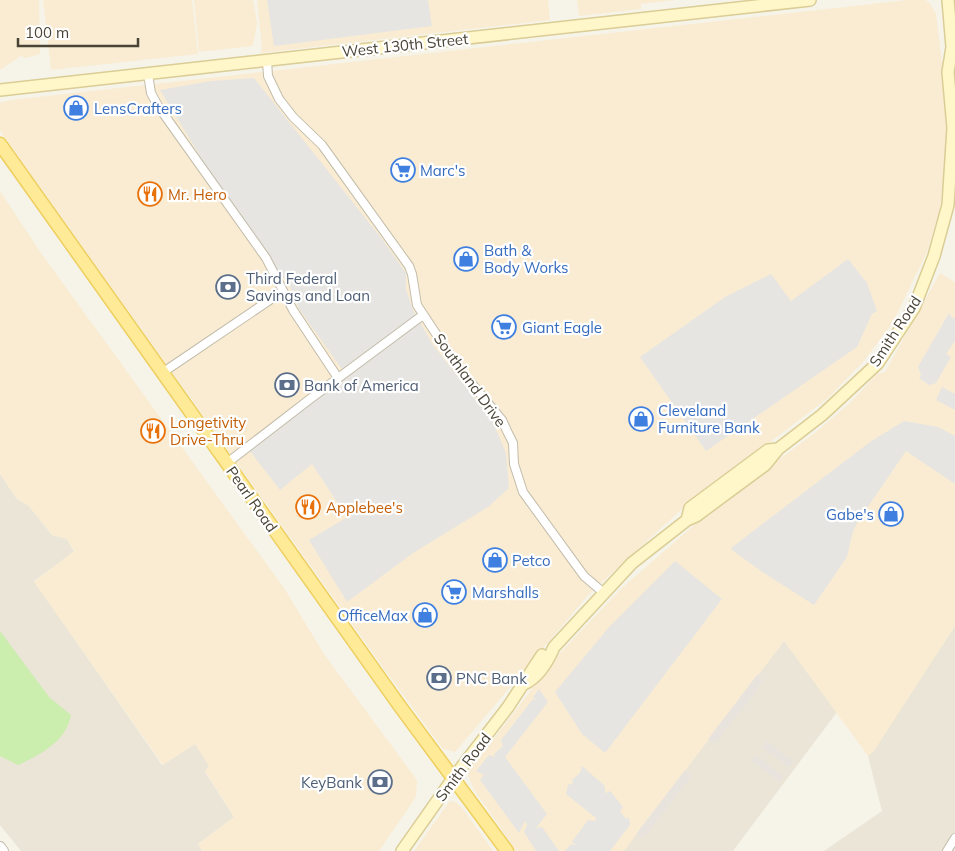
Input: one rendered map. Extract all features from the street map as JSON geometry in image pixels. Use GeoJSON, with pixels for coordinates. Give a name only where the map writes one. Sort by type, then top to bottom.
{"type":"FeatureCollection","features":[{"type":"Feature","properties":{"kind":"main road","name":"West 130th Street"},"geometry":{"type":"LineString","coordinates":[[0,90],[810,0]]}},
{"type":"Feature","properties":{"kind":"main road","name":"Smith Road"},"geometry":{"type":"LineString","coordinates":[[402,851],[454,777],[524,684],[533,680],[549,659],[554,647],[632,563],[687,520],[696,516],[765,465],[778,449],[822,415],[878,363],[914,308],[952,201],[953,128],[948,72],[953,67],[948,0]]}},
{"type":"Feature","properties":{"kind":"main road","name":"Pearl Road"},"geometry":{"type":"LineString","coordinates":[[0,144],[399,705],[507,851]]}},
{"type":"Feature","properties":{"kind":"street","name":"Southland Drive"},"geometry":{"type":"LineString","coordinates":[[267,60],[268,76],[279,99],[293,117],[322,145],[409,266],[414,279],[414,296],[423,315],[458,367],[502,421],[513,443],[514,464],[523,492],[584,576],[605,594]]}},
{"type":"Feature","properties":{"kind":"street"},"geometry":{"type":"LineString","coordinates":[[148,74],[151,93],[158,106],[266,258],[283,291],[338,378]]}},
{"type":"Feature","properties":{"kind":"street"},"geometry":{"type":"LineString","coordinates":[[162,373],[283,291]]}},
{"type":"Feature","properties":{"kind":"street"},"geometry":{"type":"LineString","coordinates":[[227,463],[423,315]]}},
{"type":"Feature","properties":{"kind":"street"},"geometry":{"type":"LineString","coordinates":[[946,851],[955,838]]}},
{"type":"Feature","properties":{"kind":"street"},"geometry":{"type":"LineString","coordinates":[[0,847],[3,851]]}},
{"type":"Feature","properties":{"kind":"shaded area"},"geometry":{"type":"Polygon","coordinates":[[[0,0],[39,0],[40,54],[26,58],[21,56],[0,70],[0,0]]]}},
{"type":"Feature","properties":{"kind":"shaded area"},"geometry":{"type":"Polygon","coordinates":[[[43,0],[192,0],[198,54],[51,70],[43,0]]]}},
{"type":"Feature","properties":{"kind":"shaded area"},"geometry":{"type":"Polygon","coordinates":[[[194,0],[253,0],[257,23],[253,46],[199,52],[194,0]]]}},
{"type":"Feature","properties":{"kind":"shaded area"},"geometry":{"type":"Polygon","coordinates":[[[257,0],[548,0],[550,20],[260,53],[262,48],[257,0]]]}},
{"type":"Feature","properties":{"kind":"shaded area"},"geometry":{"type":"Polygon","coordinates":[[[267,0],[428,0],[432,26],[274,46],[267,0]]]}},
{"type":"Feature","properties":{"kind":"shaded area"},"geometry":{"type":"Polygon","coordinates":[[[577,0],[676,0],[641,4],[641,9],[579,16],[577,0]]]}},
{"type":"Feature","properties":{"kind":"shaded area"},"geometry":{"type":"Polygon","coordinates":[[[907,0],[925,0],[930,3],[936,14],[943,71],[947,148],[940,208],[927,252],[892,324],[862,363],[828,398],[682,509],[590,593],[455,752],[443,749],[390,677],[0,131],[0,103],[11,100],[907,0]]]}},
{"type":"Feature","properties":{"kind":"shaded area"},"geometry":{"type":"Polygon","coordinates":[[[254,78],[382,239],[406,273],[406,289],[413,310],[433,345],[492,420],[506,453],[509,488],[488,507],[413,553],[347,602],[309,540],[346,518],[341,508],[312,464],[280,490],[249,450],[346,375],[299,309],[290,287],[206,166],[160,90],[211,81],[254,78]]]}},
{"type":"Feature","properties":{"kind":"shaded area"},"geometry":{"type":"Polygon","coordinates":[[[0,191],[41,253],[284,588],[324,654],[417,780],[416,797],[379,851],[202,851],[198,844],[234,817],[205,771],[209,766],[195,744],[163,765],[34,582],[74,551],[67,539],[52,535],[29,506],[17,499],[0,474],[0,191]]]}},
{"type":"Feature","properties":{"kind":"shaded area"},"geometry":{"type":"Polygon","coordinates":[[[848,259],[867,283],[877,311],[872,314],[857,347],[706,451],[640,357],[725,297],[771,274],[791,301],[848,259]]]}},
{"type":"Feature","properties":{"kind":"shaded area"},"geometry":{"type":"Polygon","coordinates":[[[940,273],[955,282],[955,626],[874,751],[868,756],[784,641],[624,851],[517,851],[474,790],[468,775],[471,768],[559,654],[622,588],[716,506],[816,432],[850,403],[877,374],[885,372],[940,273]]]}},
{"type":"Feature","properties":{"kind":"shaded area"},"geometry":{"type":"Polygon","coordinates":[[[949,313],[953,319],[955,317],[955,341],[946,354],[951,357],[936,383],[929,385],[919,378],[921,375],[918,367],[949,313]]]}},
{"type":"Feature","properties":{"kind":"shaded area"},"geometry":{"type":"Polygon","coordinates":[[[942,387],[955,394],[955,410],[936,400],[942,387]]]}},
{"type":"Feature","properties":{"kind":"shaded area"},"geometry":{"type":"Polygon","coordinates":[[[904,421],[938,427],[955,436],[955,484],[906,451],[859,520],[853,531],[847,557],[814,605],[732,550],[731,548],[870,442],[904,421]]]}},
{"type":"Feature","properties":{"kind":"shaded area"},"geometry":{"type":"Polygon","coordinates":[[[0,474],[17,499],[29,506],[52,535],[67,539],[74,552],[34,581],[162,765],[195,744],[210,766],[205,772],[234,817],[198,844],[202,851],[21,851],[0,825],[0,474]]]}},
{"type":"Feature","properties":{"kind":"shaded area"},"geometry":{"type":"Polygon","coordinates":[[[675,561],[722,599],[605,753],[582,734],[555,692],[610,626],[675,561]]]}},
{"type":"Feature","properties":{"kind":"shaded area"},"geometry":{"type":"Polygon","coordinates":[[[955,626],[955,851],[824,851],[882,811],[868,756],[955,626]]]}},
{"type":"Feature","properties":{"kind":"shaded area"},"geometry":{"type":"Polygon","coordinates":[[[784,641],[837,712],[733,851],[623,851],[784,641]]]}},
{"type":"Feature","properties":{"kind":"shaded area"},"geometry":{"type":"Polygon","coordinates":[[[757,675],[764,681],[715,744],[708,739],[757,675]]]}},
{"type":"Feature","properties":{"kind":"shaded area"},"geometry":{"type":"Polygon","coordinates":[[[539,689],[548,702],[505,757],[547,814],[536,828],[542,827],[559,851],[536,851],[524,832],[527,825],[525,821],[519,833],[480,780],[484,775],[476,771],[489,755],[495,757],[494,754],[503,746],[501,740],[533,699],[537,700],[533,697],[539,689]]]}},
{"type":"Feature","properties":{"kind":"shaded area"},"geometry":{"type":"Polygon","coordinates":[[[766,741],[794,761],[789,768],[761,747],[766,741]]]}},
{"type":"Feature","properties":{"kind":"shaded area"},"geometry":{"type":"Polygon","coordinates":[[[756,755],[784,776],[780,782],[751,761],[756,755]]]}},
{"type":"Feature","properties":{"kind":"shaded area"},"geometry":{"type":"Polygon","coordinates":[[[582,766],[605,786],[605,794],[608,791],[611,792],[623,807],[620,811],[626,819],[629,817],[630,825],[610,851],[565,851],[571,844],[577,845],[572,842],[588,820],[595,821],[596,818],[566,794],[568,785],[573,783],[572,780],[580,773],[582,766]]]}},
{"type":"Feature","properties":{"kind":"shaded area"},"geometry":{"type":"Polygon","coordinates":[[[685,770],[692,776],[643,839],[636,834],[685,770]]]}},
{"type":"Feature","properties":{"kind":"shaded area"},"geometry":{"type":"Polygon","coordinates":[[[450,801],[456,802],[463,809],[493,851],[414,851],[450,801]]]}},
{"type":"Feature","properties":{"kind":"green space"},"geometry":{"type":"Polygon","coordinates":[[[0,631],[49,697],[71,715],[64,733],[58,740],[44,751],[18,765],[0,756],[0,631]]]}},
{"type":"Feature","properties":{"kind":"place","name":"LensCrafters"},"geometry":{"type":"Point","coordinates":[76,108]}},
{"type":"Feature","properties":{"kind":"place","name":"Marc's"},"geometry":{"type":"Point","coordinates":[403,170]}},
{"type":"Feature","properties":{"kind":"place","name":"Mr. Hero"},"geometry":{"type":"Point","coordinates":[150,194]}},
{"type":"Feature","properties":{"kind":"place","name":"Bath & Body Works"},"geometry":{"type":"Point","coordinates":[466,259]}},
{"type":"Feature","properties":{"kind":"place","name":"Third Federal Savings and Loan"},"geometry":{"type":"Point","coordinates":[228,287]}},
{"type":"Feature","properties":{"kind":"place","name":"Giant Eagle"},"geometry":{"type":"Point","coordinates":[504,327]}},
{"type":"Feature","properties":{"kind":"place","name":"Bank of America"},"geometry":{"type":"Point","coordinates":[287,385]}},
{"type":"Feature","properties":{"kind":"place","name":"Cleveland Furniture Bank"},"geometry":{"type":"Point","coordinates":[641,419]}},
{"type":"Feature","properties":{"kind":"place","name":"Longetivity Drive-Thru"},"geometry":{"type":"Point","coordinates":[153,431]}},
{"type":"Feature","properties":{"kind":"place","name":"Applebee's"},"geometry":{"type":"Point","coordinates":[308,507]}},
{"type":"Feature","properties":{"kind":"place","name":"Gabe's"},"geometry":{"type":"Point","coordinates":[891,514]}},
{"type":"Feature","properties":{"kind":"place","name":"Petco"},"geometry":{"type":"Point","coordinates":[495,560]}},
{"type":"Feature","properties":{"kind":"place","name":"Marshalls"},"geometry":{"type":"Point","coordinates":[454,592]}},
{"type":"Feature","properties":{"kind":"place","name":"OfficeMax"},"geometry":{"type":"Point","coordinates":[425,615]}},
{"type":"Feature","properties":{"kind":"place","name":"PNC Bank"},"geometry":{"type":"Point","coordinates":[439,678]}},
{"type":"Feature","properties":{"kind":"place","name":"KeyBank"},"geometry":{"type":"Point","coordinates":[380,782]}}]}
